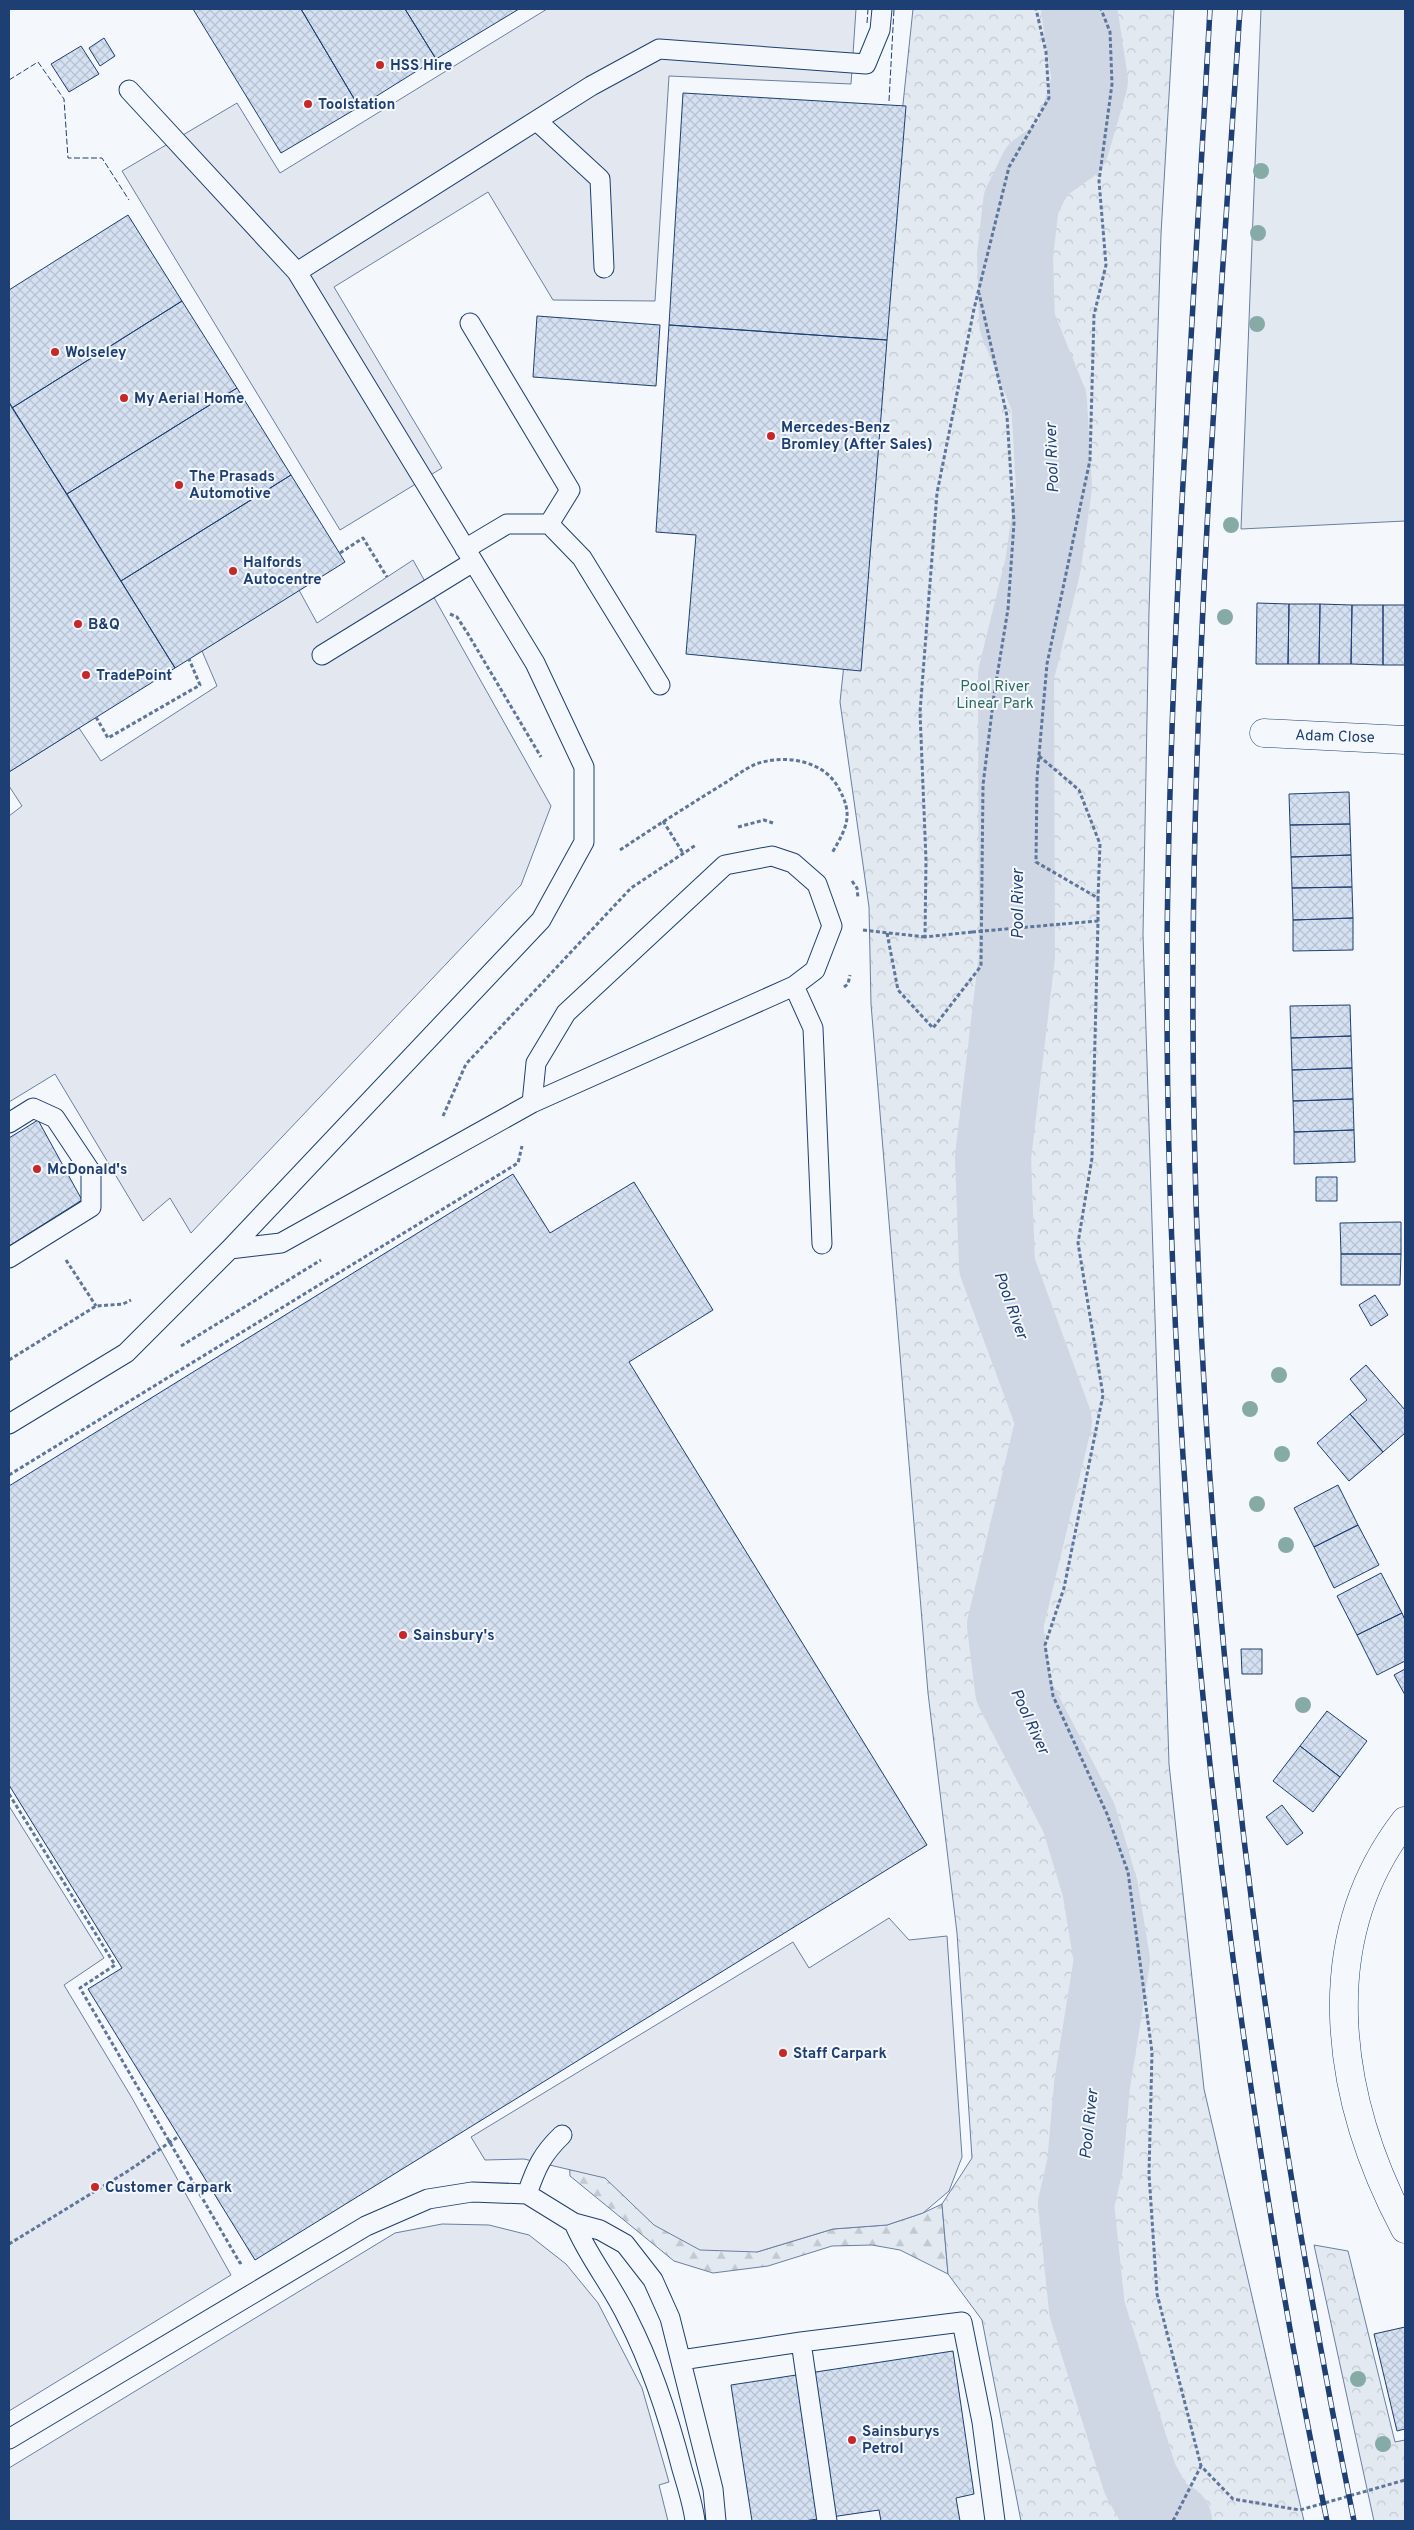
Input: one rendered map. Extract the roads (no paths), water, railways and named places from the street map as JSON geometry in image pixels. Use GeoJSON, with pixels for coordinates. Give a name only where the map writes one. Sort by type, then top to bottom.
{"type":"FeatureCollection","features":[{"type":"Feature","properties":{"kind":"street","name":"Adam Close"},"geometry":{"type":"LineString","coordinates":[[1264,733],[1405,740]]}},
{"type":"Feature","properties":{"kind":"street"},"geometry":{"type":"LineString","coordinates":[[1405,1820],[1385,1850],[1366,1888],[1344,1973],[1343,2009],[1346,2053],[1364,2135],[1384,2188],[1405,2228]]}},
{"type":"Feature","properties":{"kind":"lane"},"geometry":{"type":"LineString","coordinates":[[297,272],[592,86],[659,49],[866,64],[880,30],[882,9]]}},
{"type":"Feature","properties":{"kind":"lane"},"geometry":{"type":"LineString","coordinates":[[9,1424],[126,1353],[230,1249],[541,920],[584,842],[584,767],[535,663],[297,272],[129,90]]}},
{"type":"Feature","properties":{"kind":"lane"},"geometry":{"type":"LineString","coordinates":[[538,121],[600,179],[604,268]]}},
{"type":"Feature","properties":{"kind":"lane"},"geometry":{"type":"LineString","coordinates":[[470,323],[570,490],[549,524]]}},
{"type":"Feature","properties":{"kind":"lane"},"geometry":{"type":"LineString","coordinates":[[322,655],[469,556],[506,524],[549,524],[582,558],[660,685]]}},
{"type":"Feature","properties":{"kind":"lane"},"geometry":{"type":"LineString","coordinates":[[230,1249],[281,1243],[532,1103],[794,986],[815,970],[832,926],[817,884],[793,863],[772,856],[724,865],[566,1013],[536,1063],[532,1103]]}},
{"type":"Feature","properties":{"kind":"lane"},"geometry":{"type":"LineString","coordinates":[[794,986],[813,1028],[822,1244]]}},
{"type":"Feature","properties":{"kind":"lane"},"geometry":{"type":"LineString","coordinates":[[9,1123],[33,1108],[55,1118],[91,1172],[91,1206],[9,1258]]}},
{"type":"Feature","properties":{"kind":"lane"},"geometry":{"type":"LineString","coordinates":[[527,2194],[546,2150],[562,2135]]}},
{"type":"Feature","properties":{"kind":"lane"},"geometry":{"type":"LineString","coordinates":[[9,2439],[366,2226],[428,2199],[472,2192],[527,2194],[574,2223],[600,2230],[625,2244],[653,2280],[670,2318],[681,2360],[713,2489],[716,2521]]}},
{"type":"Feature","properties":{"kind":"lane"},"geometry":{"type":"LineString","coordinates":[[574,2223],[585,2249],[600,2268],[629,2320],[640,2346],[676,2447],[695,2521]]}},
{"type":"Feature","properties":{"kind":"lane"},"geometry":{"type":"LineString","coordinates":[[681,2360],[801,2342],[962,2322],[982,2422],[994,2521]]}},
{"type":"Feature","properties":{"kind":"lane"},"geometry":{"type":"LineString","coordinates":[[801,2342],[827,2521]]}},
{"type":"Feature","properties":{"kind":"waterway","name":"Pool River"},"geometry":{"type":"LineString","coordinates":[[1079,9],[1090,81],[1071,146],[1037,170],[1021,203],[1015,256],[1017,322],[1049,401],[1054,487],[1043,565],[1016,675],[1017,956],[993,1157],[997,1266],[1054,1421],[1005,1625],[1013,1690],[1079,1818],[1100,1888],[1112,1960],[1092,2085],[1085,2165],[1076,2204],[1087,2309],[1140,2479],[1157,2510],[1174,2521]]}},
{"type":"Feature","properties":{"kind":"railway"},"geometry":{"type":"LineString","coordinates":[[1210,9],[1177,595],[1169,829],[1167,1073],[1175,1327],[1192,1580],[1217,1832],[1233,1958],[1275,2241],[1299,2381],[1327,2521]]}},
{"type":"Feature","properties":{"kind":"railway"},"geometry":{"type":"LineString","coordinates":[[1240,9],[1209,484],[1198,721],[1193,959],[1195,1156],[1202,1352],[1215,1548],[1233,1744],[1257,1939],[1285,2134],[1317,2328],[1354,2521]]}},
{"type":"Feature","properties":{"kind":"place","name":"HSS Hire"},"geometry":{"type":"Point","coordinates":[380,65]}},
{"type":"Feature","properties":{"kind":"place","name":"Toolstation"},"geometry":{"type":"Point","coordinates":[308,104]}},
{"type":"Feature","properties":{"kind":"place","name":"Wolseley"},"geometry":{"type":"Point","coordinates":[55,352]}},
{"type":"Feature","properties":{"kind":"place","name":"My Aerial Home"},"geometry":{"type":"Point","coordinates":[124,398]}},
{"type":"Feature","properties":{"kind":"place","name":"Mercedes-Benz Bromley (After Sales)"},"geometry":{"type":"Point","coordinates":[771,436]}},
{"type":"Feature","properties":{"kind":"place","name":"The Prasads Automotive"},"geometry":{"type":"Point","coordinates":[179,485]}},
{"type":"Feature","properties":{"kind":"place","name":"Halfords Autocentre"},"geometry":{"type":"Point","coordinates":[233,571]}},
{"type":"Feature","properties":{"kind":"place","name":"B&Q"},"geometry":{"type":"Point","coordinates":[78,624]}},
{"type":"Feature","properties":{"kind":"place","name":"TradePoint"},"geometry":{"type":"Point","coordinates":[86,675]}},
{"type":"Feature","properties":{"kind":"place","name":"McDonald's"},"geometry":{"type":"Point","coordinates":[37,1169]}},
{"type":"Feature","properties":{"kind":"place","name":"Sainsbury's"},"geometry":{"type":"Point","coordinates":[403,1635]}},
{"type":"Feature","properties":{"kind":"place","name":"Staff Carpark"},"geometry":{"type":"Point","coordinates":[783,2053]}},
{"type":"Feature","properties":{"kind":"place","name":"Customer Carpark"},"geometry":{"type":"Point","coordinates":[95,2187]}},
{"type":"Feature","properties":{"kind":"place","name":"Sainsburys Petrol"},"geometry":{"type":"Point","coordinates":[852,2440]}},
{"type":"Feature","properties":{"kind":"park label","name":"Pool River Linear Park"},"geometry":{"type":"Point","coordinates":[995,694]}}]}
